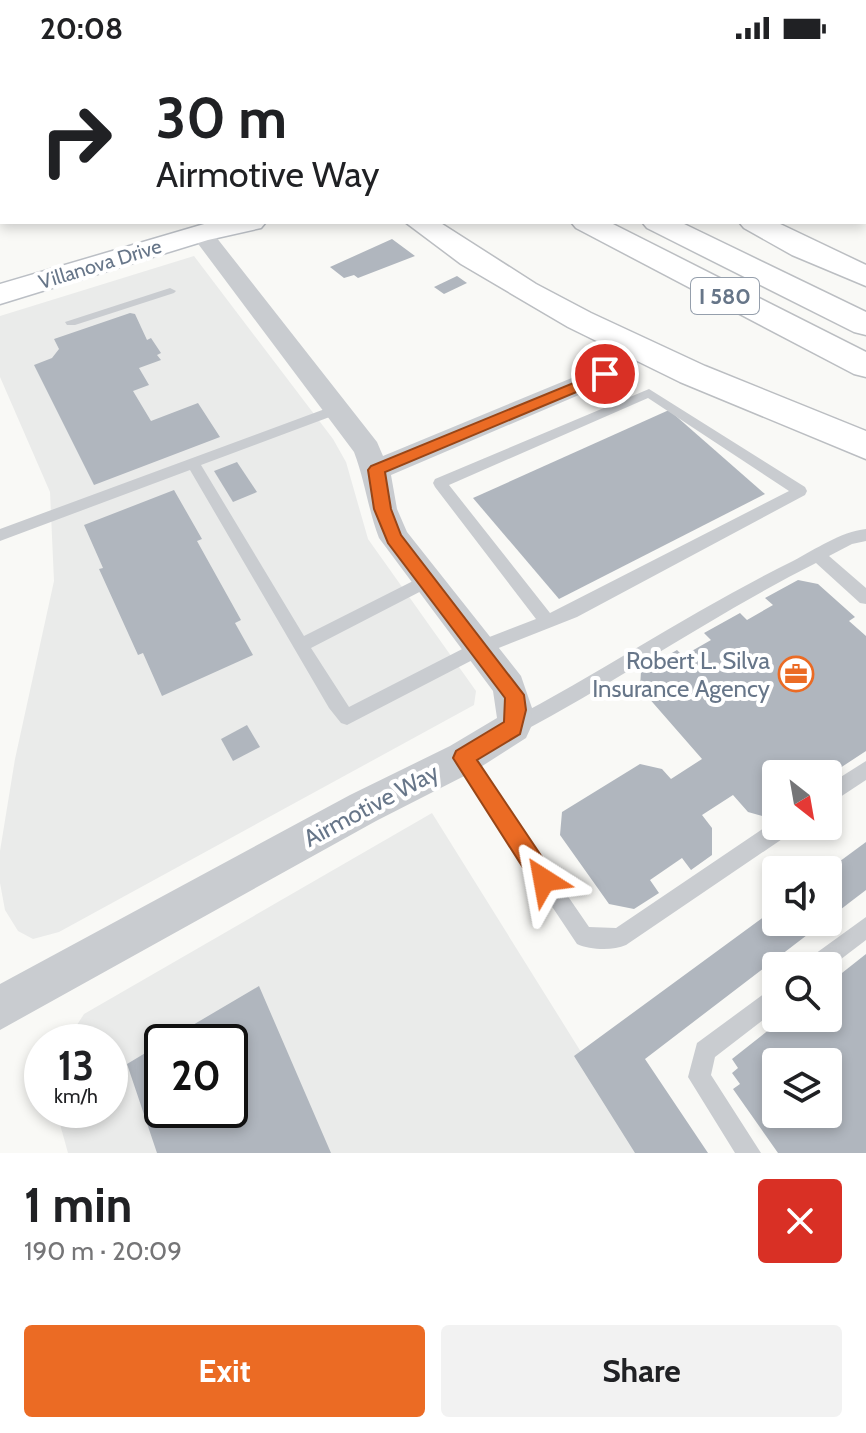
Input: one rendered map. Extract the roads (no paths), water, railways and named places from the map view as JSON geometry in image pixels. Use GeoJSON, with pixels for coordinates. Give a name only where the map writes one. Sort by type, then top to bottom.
{"type":"FeatureCollection","features":[{"type":"Feature","properties":{"kind":"main road","name":"Villanova Drive"},"geometry":{"type":"LineString","coordinates":[[0,294],[211,228],[238,224]]}},
{"type":"Feature","properties":{"kind":"main road"},"geometry":{"type":"LineString","coordinates":[[423,224],[531,297],[595,330],[866,446]]}},
{"type":"Feature","properties":{"kind":"main road","name":"I 580"},"geometry":{"type":"LineString","coordinates":[[590,224],[716,292],[866,366]]}},
{"type":"Feature","properties":{"kind":"main road","name":"I 580"},"geometry":{"type":"LineString","coordinates":[[661,224],[866,325]]}},
{"type":"Feature","properties":{"kind":"main road"},"geometry":{"type":"LineString","coordinates":[[758,224],[803,249],[866,277]]}},
{"type":"Feature","properties":{"kind":"main road"},"geometry":{"type":"LineString","coordinates":[[778,224],[866,277]]}},
{"type":"Feature","properties":{"kind":"main road"},"geometry":{"type":"LineString","coordinates":[[0,280],[57,277]]}},
{"type":"Feature","properties":{"kind":"street"},"geometry":{"type":"LineString","coordinates":[[211,228],[367,449],[376,470],[386,521],[394,538],[514,695],[516,710],[513,727]]}},
{"type":"Feature","properties":{"kind":"street"},"geometry":{"type":"LineString","coordinates":[[376,470],[605,374]]}},
{"type":"Feature","properties":{"kind":"street","name":"Airmotive Way"},"geometry":{"type":"LineString","coordinates":[[0,1008],[363,808],[463,758],[513,727]]}},
{"type":"Feature","properties":{"kind":"lane"},"geometry":{"type":"LineString","coordinates":[[71,322],[170,291]]}},
{"type":"Feature","properties":{"kind":"lane"},"geometry":{"type":"LineString","coordinates":[[193,463],[300,646],[347,717],[480,648],[548,622],[571,612],[800,491],[649,393],[440,483],[548,622]]}},
{"type":"Feature","properties":{"kind":"lane"},"geometry":{"type":"LineString","coordinates":[[0,535],[338,409]]}},
{"type":"Feature","properties":{"kind":"lane"},"geometry":{"type":"LineString","coordinates":[[513,727],[567,700],[625,662],[818,555],[866,535]]}},
{"type":"Feature","properties":{"kind":"lane"},"geometry":{"type":"LineString","coordinates":[[818,555],[866,598]]}},
{"type":"Feature","properties":{"kind":"lane"},"geometry":{"type":"LineString","coordinates":[[300,646],[427,581]]}},
{"type":"Feature","properties":{"kind":"lane"},"geometry":{"type":"LineString","coordinates":[[463,758],[584,937],[619,938],[763,840]]}},
{"type":"Feature","properties":{"kind":"lane"},"geometry":{"type":"LineString","coordinates":[[842,786],[866,769]]}},
{"type":"Feature","properties":{"kind":"lane"},"geometry":{"type":"LineString","coordinates":[[833,952],[866,927]]}},
{"type":"Feature","properties":{"kind":"lane"},"geometry":{"type":"LineString","coordinates":[[749,1153],[699,1077],[705,1051],[762,1007]]}},
{"type":"Feature","properties":{"kind":"place","name":"Robert L. Silva Insurance Agency"},"geometry":{"type":"Point","coordinates":[796,674]}}]}
